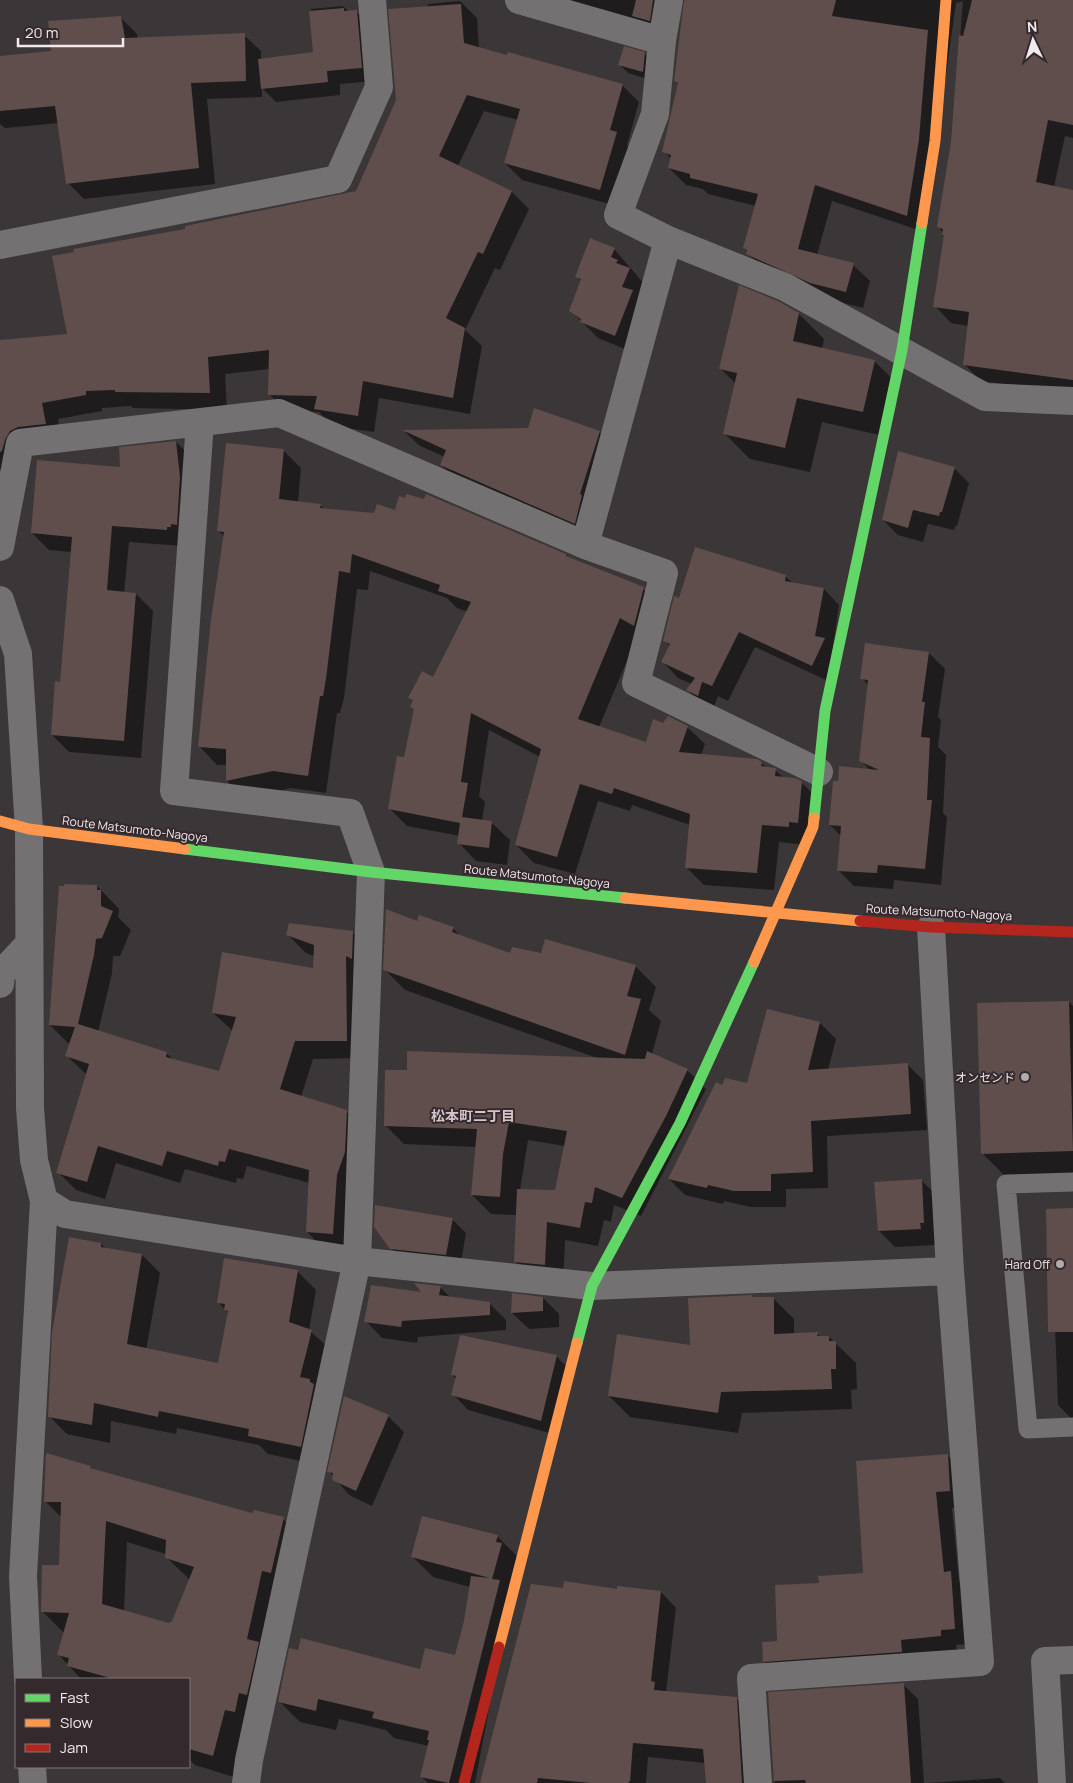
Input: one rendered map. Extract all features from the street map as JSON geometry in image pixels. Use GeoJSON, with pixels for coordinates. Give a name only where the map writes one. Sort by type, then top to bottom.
{"type":"FeatureCollection","features":[{"type":"Feature","properties":{"kind":"street"},"geometry":{"type":"LineString","coordinates":[[0,246],[338,178],[379,87],[372,0]]}},
{"type":"Feature","properties":{"kind":"street"},"geometry":{"type":"LineString","coordinates":[[518,0],[662,41]]}},
{"type":"Feature","properties":{"kind":"street"},"geometry":{"type":"LineString","coordinates":[[669,0],[662,41],[655,114],[618,215],[668,240],[785,287],[985,397],[1073,400]]}},
{"type":"Feature","properties":{"kind":"street"},"geometry":{"type":"LineString","coordinates":[[464,1783],[592,1286],[680,1123],[776,914],[813,827],[825,711],[902,350],[935,141],[946,0]]}},
{"type":"Feature","properties":{"kind":"street"},"geometry":{"type":"LineString","coordinates":[[585,545],[668,240]]}},
{"type":"Feature","properties":{"kind":"street"},"geometry":{"type":"LineString","coordinates":[[0,547],[20,443],[279,413],[585,545],[664,573],[636,683],[819,772]]}},
{"type":"Feature","properties":{"kind":"street"},"geometry":{"type":"LineString","coordinates":[[200,422],[174,791],[350,813],[371,872],[357,1260],[249,1760],[246,1783]]}},
{"type":"Feature","properties":{"kind":"street"},"geometry":{"type":"LineString","coordinates":[[0,600],[18,654],[29,829],[30,1108],[34,1160],[44,1201],[23,1576],[28,1678]]}},
{"type":"Feature","properties":{"kind":"street","name":"Route Matsumoto-Nagoya"},"geometry":{"type":"LineString","coordinates":[[0,821],[29,829],[371,872],[776,914],[931,927],[1073,932]]}},
{"type":"Feature","properties":{"kind":"street"},"geometry":{"type":"LineString","coordinates":[[758,1783],[751,1678],[980,1662],[950,1271],[931,927]]}},
{"type":"Feature","properties":{"kind":"street"},"geometry":{"type":"LineString","coordinates":[[0,984],[0,974],[29,944]]}},
{"type":"Feature","properties":{"kind":"street"},"geometry":{"type":"LineString","coordinates":[[44,1201],[65,1214],[357,1260],[592,1286],[950,1271]]}},
{"type":"Feature","properties":{"kind":"street"},"geometry":{"type":"LineString","coordinates":[[1052,1783],[1045,1661],[1073,1660]]}},
{"type":"Feature","properties":{"kind":"street"},"geometry":{"type":"LineString","coordinates":[[32,1768],[33,1783]]}},
{"type":"Feature","properties":{"kind":"lane"},"geometry":{"type":"LineString","coordinates":[[1073,1182],[1006,1184],[1028,1429],[1073,1427]]}},
{"type":"Feature","properties":{"kind":"building"},"geometry":{"type":"Polygon","coordinates":[[[636,0],[653,0],[650,21],[632,16],[636,0]]]}},
{"type":"Feature","properties":{"kind":"building"},"geometry":{"type":"Polygon","coordinates":[[[684,0],[836,0],[832,16],[928,30],[919,139],[907,216],[815,185],[798,249],[854,263],[846,292],[810,283],[746,254],[747,250],[743,248],[758,194],[690,178],[690,174],[668,168],[671,155],[662,152],[678,83],[674,81],[684,0]]]}},
{"type":"Feature","properties":{"kind":"building"},"geometry":{"type":"Polygon","coordinates":[[[972,0],[1073,0],[1073,125],[1048,120],[1036,182],[1073,190],[1073,380],[963,365],[969,312],[933,307],[944,235],[942,235],[943,229],[937,227],[951,142],[959,35],[963,36],[972,0]]]}},
{"type":"Feature","properties":{"kind":"building"},"geometry":{"type":"Polygon","coordinates":[[[461,4],[464,43],[507,55],[508,52],[623,84],[610,130],[617,132],[600,190],[504,163],[520,109],[467,95],[439,156],[512,191],[483,254],[478,252],[446,318],[465,328],[453,398],[363,381],[358,416],[314,409],[317,396],[268,395],[269,350],[208,357],[210,393],[86,391],[86,395],[42,403],[46,424],[18,427],[10,431],[0,452],[0,340],[67,334],[52,256],[74,252],[73,249],[185,229],[185,226],[356,191],[396,100],[388,9],[461,4]]]}},
{"type":"Feature","properties":{"kind":"building"},"geometry":{"type":"Polygon","coordinates":[[[344,8],[344,11],[357,10],[362,68],[327,71],[328,82],[261,89],[258,59],[313,52],[309,11],[344,8]]]}},
{"type":"Feature","properties":{"kind":"building"},"geometry":{"type":"Polygon","coordinates":[[[121,16],[125,38],[245,33],[246,81],[191,83],[199,168],[66,184],[55,106],[0,111],[0,56],[51,51],[48,21],[121,16]]]}},
{"type":"Feature","properties":{"kind":"building"},"geometry":{"type":"Polygon","coordinates":[[[624,46],[645,52],[643,72],[618,65],[624,46]]]}},
{"type":"Feature","properties":{"kind":"building"},"geometry":{"type":"Polygon","coordinates":[[[590,238],[615,248],[611,257],[618,260],[616,263],[630,268],[622,287],[633,290],[615,336],[580,322],[581,319],[569,311],[581,279],[575,277],[590,238]]]}},
{"type":"Feature","properties":{"kind":"building"},"geometry":{"type":"Polygon","coordinates":[[[739,285],[778,301],[799,313],[793,341],[875,360],[863,412],[797,398],[785,448],[723,434],[737,373],[719,369],[739,285]]]}},
{"type":"Feature","properties":{"kind":"building"},"geometry":{"type":"Polygon","coordinates":[[[534,408],[600,431],[580,494],[582,495],[575,524],[440,465],[446,450],[402,430],[528,428],[534,408]]]}},
{"type":"Feature","properties":{"kind":"building"},"geometry":{"type":"Polygon","coordinates":[[[176,441],[180,477],[177,525],[171,524],[171,527],[167,527],[167,530],[112,526],[107,590],[136,593],[124,741],[51,735],[55,681],[60,682],[72,537],[31,533],[37,460],[120,467],[119,447],[176,441]]]}},
{"type":"Feature","properties":{"kind":"building"},"geometry":{"type":"Polygon","coordinates":[[[226,443],[284,449],[279,499],[321,504],[320,508],[374,513],[377,504],[395,510],[399,496],[405,498],[406,494],[424,499],[426,494],[566,554],[566,556],[644,587],[634,626],[620,618],[578,719],[646,742],[653,719],[663,723],[668,716],[688,726],[679,752],[757,759],[762,762],[761,766],[776,768],[775,776],[795,778],[802,781],[798,823],[789,822],[789,827],[762,825],[757,873],[685,868],[690,814],[614,788],[612,794],[580,784],[557,857],[515,845],[541,749],[471,713],[461,782],[468,783],[462,817],[492,821],[489,848],[457,844],[460,823],[388,809],[397,756],[404,757],[414,709],[410,707],[413,700],[408,698],[422,671],[433,677],[471,602],[438,591],[440,585],[352,554],[350,573],[339,571],[326,679],[323,696],[320,696],[308,776],[273,771],[226,781],[226,749],[198,747],[211,619],[224,532],[217,531],[226,443]]]}},
{"type":"Feature","properties":{"kind":"building"},"geometry":{"type":"Polygon","coordinates":[[[898,451],[955,467],[942,512],[940,512],[939,516],[913,510],[908,528],[882,520],[898,451]]]}},
{"type":"Feature","properties":{"kind":"building"},"geometry":{"type":"Polygon","coordinates":[[[695,547],[786,575],[785,581],[824,588],[815,636],[825,638],[812,666],[739,632],[712,686],[702,682],[698,696],[686,690],[695,678],[661,662],[670,644],[663,641],[674,596],[679,598],[695,547]]]}},
{"type":"Feature","properties":{"kind":"building"},"geometry":{"type":"Polygon","coordinates":[[[865,643],[929,652],[922,702],[925,702],[921,737],[930,738],[927,800],[932,800],[925,869],[878,865],[877,873],[837,871],[841,826],[829,825],[833,781],[838,781],[839,766],[879,770],[859,761],[868,680],[860,679],[865,643]]]}},
{"type":"Feature","properties":{"kind":"building"},"geometry":{"type":"Polygon","coordinates":[[[64,884],[97,885],[97,890],[101,890],[101,906],[113,911],[102,938],[96,939],[78,1024],[167,1052],[166,1057],[219,1071],[236,1017],[212,1013],[222,952],[313,968],[314,945],[286,935],[289,923],[353,931],[352,959],[346,956],[347,1041],[295,1041],[280,1089],[347,1110],[345,1152],[337,1175],[333,1234],[306,1232],[309,1170],[229,1149],[225,1162],[219,1161],[218,1166],[167,1151],[162,1166],[98,1146],[87,1182],[56,1173],[89,1064],[65,1056],[75,1027],[49,1025],[59,886],[64,886],[64,884]]]}},
{"type":"Feature","properties":{"kind":"building"},"geometry":{"type":"Polygon","coordinates":[[[386,909],[417,921],[419,915],[454,927],[452,932],[510,953],[512,947],[541,953],[545,939],[636,965],[627,996],[641,999],[625,1055],[383,970],[386,909]]]}},
{"type":"Feature","properties":{"kind":"building","name":"オンセンド"},"geometry":{"type":"Polygon","coordinates":[[[1069,1001],[1073,1151],[981,1154],[977,1003],[1069,1001]]]}},
{"type":"Feature","properties":{"kind":"building"},"geometry":{"type":"Polygon","coordinates":[[[767,1009],[820,1022],[808,1070],[908,1063],[911,1114],[811,1121],[813,1172],[771,1174],[771,1191],[734,1191],[708,1185],[707,1188],[668,1179],[716,1082],[722,1085],[725,1078],[747,1083],[767,1009]]]}},
{"type":"Feature","properties":{"kind":"building"},"geometry":{"type":"Polygon","coordinates":[[[407,1051],[645,1059],[647,1051],[688,1069],[666,1116],[622,1198],[595,1187],[592,1203],[585,1202],[580,1228],[547,1222],[545,1265],[514,1262],[517,1189],[555,1190],[567,1131],[509,1122],[503,1154],[500,1197],[471,1195],[477,1129],[384,1126],[385,1070],[407,1070],[407,1051]]]}},
{"type":"Feature","properties":{"kind":"building"},"geometry":{"type":"Polygon","coordinates":[[[922,1179],[924,1223],[920,1223],[921,1229],[878,1231],[874,1182],[922,1179]]]}},
{"type":"Feature","properties":{"kind":"building"},"geometry":{"type":"Polygon","coordinates":[[[375,1205],[453,1218],[446,1255],[390,1249],[374,1227],[375,1205]]]}},
{"type":"Feature","properties":{"kind":"building","name":"Hard Off"},"geometry":{"type":"Polygon","coordinates":[[[1073,1208],[1073,1332],[1048,1332],[1046,1209],[1073,1208]]]}},
{"type":"Feature","properties":{"kind":"building"},"geometry":{"type":"Polygon","coordinates":[[[69,1237],[101,1243],[101,1247],[142,1254],[127,1344],[218,1363],[228,1311],[224,1310],[225,1304],[217,1303],[224,1258],[298,1270],[289,1322],[312,1330],[300,1377],[310,1379],[310,1382],[314,1384],[301,1447],[248,1436],[249,1429],[159,1411],[158,1417],[94,1403],[92,1425],[48,1417],[52,1332],[69,1237]]]}},
{"type":"Feature","properties":{"kind":"building"},"geometry":{"type":"Polygon","coordinates":[[[414,1283],[441,1286],[439,1295],[490,1302],[490,1315],[402,1321],[401,1327],[364,1322],[371,1285],[421,1292],[414,1283]]]}},
{"type":"Feature","properties":{"kind":"building"},"geometry":{"type":"Polygon","coordinates":[[[512,1293],[543,1297],[543,1311],[511,1313],[512,1293]]]}},
{"type":"Feature","properties":{"kind":"building"},"geometry":{"type":"Polygon","coordinates":[[[752,1295],[752,1297],[774,1297],[774,1334],[818,1332],[817,1336],[829,1336],[829,1341],[836,1341],[836,1369],[831,1369],[832,1389],[721,1392],[718,1413],[608,1396],[617,1334],[690,1345],[688,1298],[752,1295]]]}},
{"type":"Feature","properties":{"kind":"building"},"geometry":{"type":"Polygon","coordinates":[[[460,1335],[557,1355],[541,1421],[451,1395],[456,1376],[451,1375],[460,1335]]]}},
{"type":"Feature","properties":{"kind":"building"},"geometry":{"type":"Polygon","coordinates":[[[344,1396],[389,1415],[356,1491],[332,1480],[333,1473],[327,1472],[344,1396]]]}},
{"type":"Feature","properties":{"kind":"building"},"geometry":{"type":"Polygon","coordinates":[[[46,1453],[91,1466],[90,1468],[252,1513],[254,1510],[284,1517],[271,1573],[262,1571],[247,1639],[259,1642],[247,1695],[239,1693],[235,1712],[225,1710],[213,1756],[190,1749],[190,1678],[110,1678],[67,1666],[69,1658],[57,1655],[69,1613],[41,1612],[42,1565],[59,1565],[61,1502],[44,1502],[46,1453]],[[106,1521],[102,1604],[169,1623],[172,1621],[194,1567],[165,1558],[166,1540],[106,1521]]]}},
{"type":"Feature","properties":{"kind":"building"},"geometry":{"type":"Polygon","coordinates":[[[948,1454],[950,1491],[936,1492],[944,1572],[951,1571],[955,1629],[941,1630],[941,1636],[901,1640],[902,1652],[763,1662],[762,1642],[777,1641],[775,1585],[819,1583],[818,1576],[863,1573],[856,1461],[948,1454]]]}},
{"type":"Feature","properties":{"kind":"building"},"geometry":{"type":"Polygon","coordinates":[[[422,1516],[498,1535],[496,1542],[502,1543],[492,1579],[500,1580],[449,1783],[420,1777],[429,1740],[427,1740],[429,1731],[372,1718],[374,1712],[318,1699],[316,1711],[278,1702],[289,1648],[298,1650],[301,1638],[420,1669],[425,1648],[455,1655],[464,1621],[471,1576],[490,1578],[411,1557],[422,1516]]]}},
{"type":"Feature","properties":{"kind":"building"},"geometry":{"type":"Polygon","coordinates":[[[564,1581],[617,1589],[617,1586],[661,1591],[651,1681],[655,1682],[654,1690],[737,1697],[742,1783],[706,1783],[703,1749],[633,1743],[630,1781],[628,1783],[591,1783],[538,1778],[537,1783],[480,1783],[531,1584],[563,1588],[564,1581]]]}},
{"type":"Feature","properties":{"kind":"building"},"geometry":{"type":"Polygon","coordinates":[[[904,1683],[911,1783],[806,1783],[805,1780],[774,1781],[768,1692],[904,1683]]]}},
{"type":"Feature","properties":{"kind":"traffic: fast"},"geometry":{"type":"LineString","coordinates":[[814,818],[825,711],[902,350],[922,223]]}},
{"type":"Feature","properties":{"kind":"traffic: fast"},"geometry":{"type":"LineString","coordinates":[[185,849],[371,872],[625,898]]}},
{"type":"Feature","properties":{"kind":"traffic: fast"},"geometry":{"type":"LineString","coordinates":[[577,1343],[592,1286],[680,1123],[754,962]]}},
{"type":"Feature","properties":{"kind":"traffic: slow"},"geometry":{"type":"LineString","coordinates":[[922,223],[935,141],[946,0]]}},
{"type":"Feature","properties":{"kind":"traffic: slow"},"geometry":{"type":"LineString","coordinates":[[754,962],[813,827],[814,818]]}},
{"type":"Feature","properties":{"kind":"traffic: slow"},"geometry":{"type":"LineString","coordinates":[[0,821],[29,829],[185,849]]}},
{"type":"Feature","properties":{"kind":"traffic: slow"},"geometry":{"type":"LineString","coordinates":[[625,898],[860,921]]}},
{"type":"Feature","properties":{"kind":"traffic: slow"},"geometry":{"type":"LineString","coordinates":[[499,1647],[577,1343]]}},
{"type":"Feature","properties":{"kind":"traffic: jam"},"geometry":{"type":"LineString","coordinates":[[860,921],[931,927],[1073,932]]}},
{"type":"Feature","properties":{"kind":"traffic: jam"},"geometry":{"type":"LineString","coordinates":[[464,1783],[499,1647]]}},
{"type":"Feature","properties":{"kind":"place","name":"オンセンド"},"geometry":{"type":"Point","coordinates":[1025,1077]}},
{"type":"Feature","properties":{"kind":"place","name":"Hard Off"},"geometry":{"type":"Point","coordinates":[1060,1264]}},
{"type":"Feature","properties":{"kind":"district","name":"松本町二丁目"},"geometry":{"type":"Point","coordinates":[473,1115]}}]}
